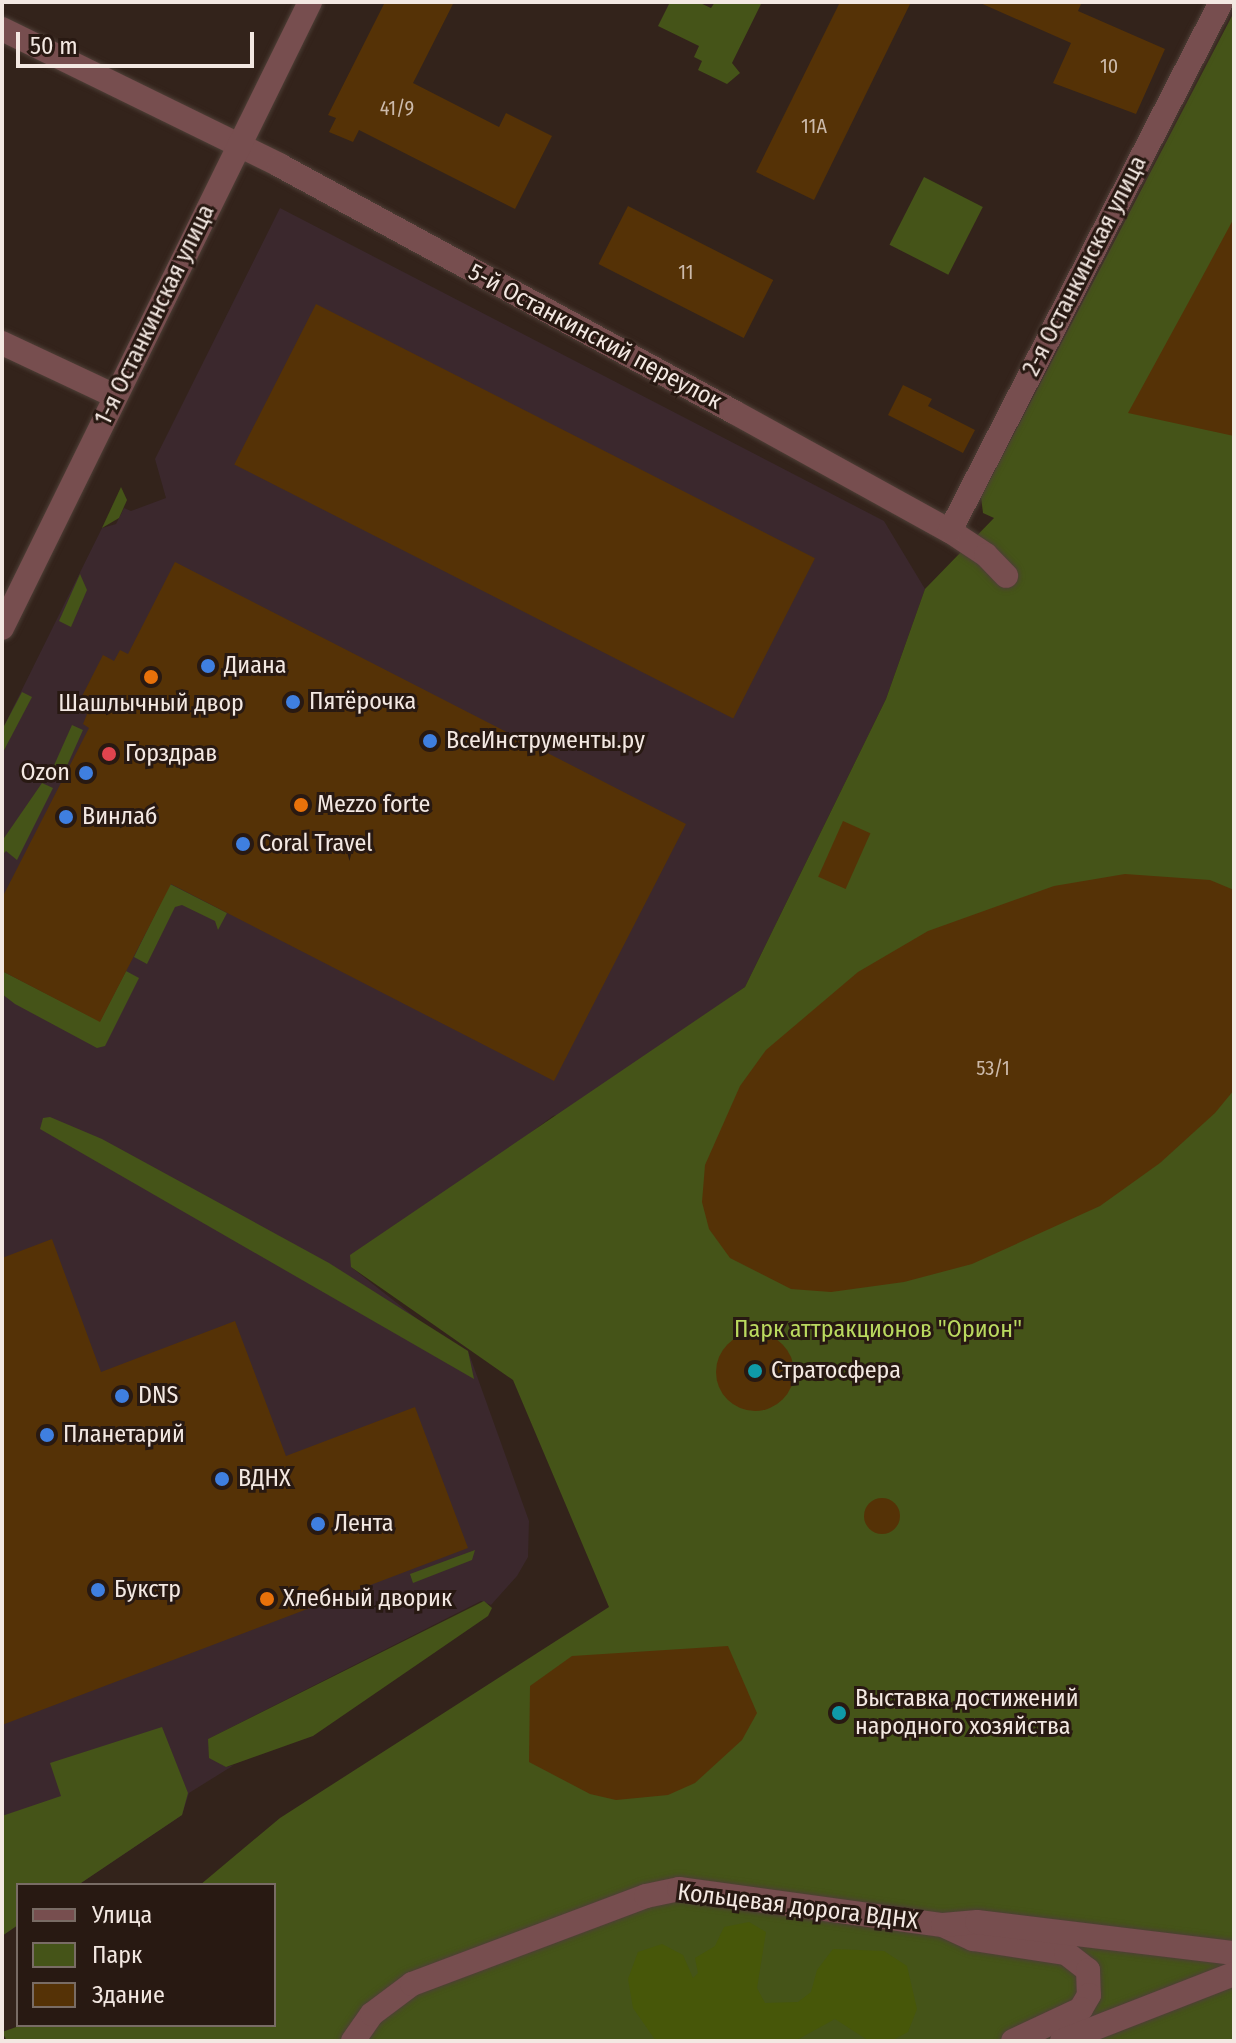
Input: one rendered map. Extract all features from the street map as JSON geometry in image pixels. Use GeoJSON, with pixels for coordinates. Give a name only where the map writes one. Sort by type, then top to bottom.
{"type":"FeatureCollection","features":[{"type":"Feature","properties":{"kind":"street","name":"1-я Останкинская улица"},"geometry":{"type":"LineString","coordinates":[[2,628],[310,2]]}},
{"type":"Feature","properties":{"kind":"street","name":"2-я Останкинская улица"},"geometry":{"type":"LineString","coordinates":[[950,531],[1221,2]]}},
{"type":"Feature","properties":{"kind":"street","name":"5-й Останкинский переулок"},"geometry":{"type":"LineString","coordinates":[[2,29],[239,144],[950,531],[986,555],[1006,576]]}},
{"type":"Feature","properties":{"kind":"street"},"geometry":{"type":"LineString","coordinates":[[2,343],[115,396]]}},
{"type":"Feature","properties":{"kind":"street","name":"Кольцевая дорога ВДНХ"},"geometry":{"type":"LineString","coordinates":[[353,2041],[372,2014],[412,1984],[646,1896],[679,1889],[943,1925],[977,1922],[1234,1953]]}},
{"type":"Feature","properties":{"kind":"street"},"geometry":{"type":"LineString","coordinates":[[943,1925],[973,1939],[1066,1953],[1088,1970],[1089,1995],[1081,2009],[1013,2041]]}},
{"type":"Feature","properties":{"kind":"street"},"geometry":{"type":"LineString","coordinates":[[1062,2041],[1234,1974]]}},
{"type":"Feature","properties":{"kind":"shaded area"},"geometry":{"type":"Polygon","coordinates":[[[280,208],[884,521],[925,589],[886,699],[745,987],[568,1112],[553,1116],[351,1267],[439,1336],[468,1351],[529,1521],[528,1557],[517,1576],[491,1605],[481,1601],[208,1739],[226,1767],[234,1765],[189,1793],[182,1815],[81,1883],[16,1883],[16,1926],[2,1936],[2,730],[102,528],[116,524],[124,508],[131,511],[166,498],[155,459],[280,208]]]}},
{"type":"Feature","properties":{"kind":"green space"},"geometry":{"type":"Polygon","coordinates":[[[670,2],[698,2],[711,8],[715,2],[762,2],[732,63],[740,73],[727,84],[698,70],[702,61],[694,57],[699,46],[658,26],[670,2]]]}},
{"type":"Feature","properties":{"kind":"green space","name":"Парк аттракционов \"Орион\""},"geometry":{"type":"Polygon","coordinates":[[[1234,12],[1234,2041],[7,2041],[2,2032],[16,2027],[276,2027],[276,1883],[202,1883],[280,1818],[609,1607],[513,1380],[351,1267],[350,1255],[745,987],[886,699],[925,589],[994,518],[983,513],[981,497],[1234,12]]]}},
{"type":"Feature","properties":{"kind":"green space"},"geometry":{"type":"Polygon","coordinates":[[[924,177],[983,207],[948,275],[889,245],[924,177]]]}},
{"type":"Feature","properties":{"kind":"green space"},"geometry":{"type":"Polygon","coordinates":[[[121,487],[127,500],[119,518],[102,528],[121,487]]]}},
{"type":"Feature","properties":{"kind":"green space"},"geometry":{"type":"Polygon","coordinates":[[[80,574],[87,590],[71,627],[59,621],[80,574]]]}},
{"type":"Feature","properties":{"kind":"green space"},"geometry":{"type":"Polygon","coordinates":[[[22,692],[32,697],[2,754],[2,730],[22,692]]]}},
{"type":"Feature","properties":{"kind":"green space"},"geometry":{"type":"Polygon","coordinates":[[[72,725],[83,730],[62,776],[51,772],[72,725]]]}},
{"type":"Feature","properties":{"kind":"green space"},"geometry":{"type":"Polygon","coordinates":[[[42,783],[53,788],[17,860],[6,851],[2,855],[2,841],[42,783]]]}},
{"type":"Feature","properties":{"kind":"green space"},"geometry":{"type":"Polygon","coordinates":[[[170,884],[227,913],[218,930],[215,921],[182,905],[175,907],[147,964],[134,957],[170,884]]]}},
{"type":"Feature","properties":{"kind":"green space"},"geometry":{"type":"Polygon","coordinates":[[[2,971],[100,1021],[126,971],[139,978],[105,1046],[97,1048],[2,994],[2,971]]]}},
{"type":"Feature","properties":{"kind":"green space"},"geometry":{"type":"Polygon","coordinates":[[[50,1117],[102,1139],[329,1263],[468,1351],[474,1379],[40,1129],[43,1118],[50,1117]]]}},
{"type":"Feature","properties":{"kind":"green space"},"geometry":{"type":"Polygon","coordinates":[[[475,1550],[472,1560],[413,1583],[410,1574],[475,1550]]]}},
{"type":"Feature","properties":{"kind":"green space"},"geometry":{"type":"Polygon","coordinates":[[[484,1601],[492,1608],[488,1616],[313,1736],[226,1767],[209,1758],[208,1739],[484,1601]]]}},
{"type":"Feature","properties":{"kind":"green space"},"geometry":{"type":"Polygon","coordinates":[[[162,1727],[188,1793],[182,1815],[81,1883],[16,1883],[16,1926],[2,1936],[2,1816],[61,1796],[50,1763],[162,1727]]]}},
{"type":"Feature","properties":{"kind":"green space"},"geometry":{"type":"Polygon","coordinates":[[[749,1922],[766,1932],[757,1988],[765,2003],[798,2002],[811,1992],[817,1970],[833,1949],[884,1951],[907,1966],[917,2009],[908,2032],[891,2041],[869,2041],[835,2019],[795,2041],[656,2041],[633,2008],[628,1979],[638,1952],[662,1944],[683,1955],[693,1978],[698,1973],[695,1958],[715,1946],[724,1927],[749,1922]]]}},
{"type":"Feature","properties":{"kind":"building"},"geometry":{"type":"Polygon","coordinates":[[[385,2],[454,2],[413,83],[499,127],[506,113],[552,136],[515,209],[359,130],[353,142],[329,132],[336,118],[328,115],[385,2]]]}},
{"type":"Feature","properties":{"kind":"building"},"geometry":{"type":"Polygon","coordinates":[[[840,2],[911,2],[814,200],[756,172],[840,2]]]}},
{"type":"Feature","properties":{"kind":"building"},"geometry":{"type":"Polygon","coordinates":[[[978,2],[1082,2],[1078,11],[1165,49],[1136,114],[1053,83],[1071,43],[978,2]]]}},
{"type":"Feature","properties":{"kind":"building"},"geometry":{"type":"Polygon","coordinates":[[[628,206],[773,280],[744,338],[598,264],[628,206]]]}},
{"type":"Feature","properties":{"kind":"building"},"geometry":{"type":"Polygon","coordinates":[[[1234,218],[1234,436],[1128,413],[1193,294],[1234,218]]]}},
{"type":"Feature","properties":{"kind":"building"},"geometry":{"type":"Polygon","coordinates":[[[316,304],[815,558],[733,719],[234,464],[316,304]]]}},
{"type":"Feature","properties":{"kind":"building"},"geometry":{"type":"Polygon","coordinates":[[[903,385],[932,399],[928,406],[975,430],[963,453],[888,415],[903,385]]]}},
{"type":"Feature","properties":{"kind":"building"},"geometry":{"type":"Polygon","coordinates":[[[175,562],[686,824],[554,1081],[171,884],[100,1022],[2,971],[2,898],[89,728],[83,724],[87,714],[76,708],[103,655],[114,661],[120,650],[128,654],[175,562]]]}},
{"type":"Feature","properties":{"kind":"building"},"geometry":{"type":"Polygon","coordinates":[[[843,821],[870,833],[846,889],[818,877],[843,821]]]}},
{"type":"Feature","properties":{"kind":"building"},"geometry":{"type":"Polygon","coordinates":[[[1125,874],[1210,880],[1234,890],[1234,1090],[1215,1113],[1160,1163],[1100,1206],[972,1264],[904,1282],[831,1292],[791,1289],[730,1258],[709,1229],[702,1202],[705,1165],[740,1086],[766,1050],[858,972],[928,931],[1054,886],[1125,874]]]}},
{"type":"Feature","properties":{"kind":"building","name":"ВДНХ"},"geometry":{"type":"Polygon","coordinates":[[[52,1239],[101,1372],[235,1321],[286,1456],[415,1407],[468,1548],[2,1725],[2,1258],[52,1239]]]}},
{"type":"Feature","properties":{"kind":"building","name":"Стратосфера"},"geometry":{"type":"Polygon","coordinates":[[[755,1333],[770,1336],[787,1350],[794,1372],[791,1387],[777,1404],[755,1411],[740,1408],[723,1394],[716,1372],[719,1357],[733,1340],[755,1333]]]}},
{"type":"Feature","properties":{"kind":"building"},"geometry":{"type":"Polygon","coordinates":[[[882,1498],[895,1503],[900,1516],[895,1529],[882,1534],[869,1529],[864,1516],[869,1503],[882,1498]]]}},
{"type":"Feature","properties":{"kind":"building"},"geometry":{"type":"Polygon","coordinates":[[[728,1646],[757,1713],[742,1740],[695,1783],[668,1795],[616,1800],[590,1794],[529,1762],[530,1686],[572,1656],[728,1646]]]}},
{"type":"Feature","properties":{"kind":"place","name":"Диана"},"geometry":{"type":"Point","coordinates":[208,666]}},
{"type":"Feature","properties":{"kind":"place","name":"Шашлычный двор"},"geometry":{"type":"Point","coordinates":[151,677]}},
{"type":"Feature","properties":{"kind":"place","name":"Пятёрочка"},"geometry":{"type":"Point","coordinates":[293,702]}},
{"type":"Feature","properties":{"kind":"place","name":"ВсеИнструменты.ру"},"geometry":{"type":"Point","coordinates":[430,741]}},
{"type":"Feature","properties":{"kind":"place","name":"Горздрав"},"geometry":{"type":"Point","coordinates":[109,754]}},
{"type":"Feature","properties":{"kind":"place","name":"Ozon"},"geometry":{"type":"Point","coordinates":[86,773]}},
{"type":"Feature","properties":{"kind":"place","name":"Mezzo forte"},"geometry":{"type":"Point","coordinates":[301,805]}},
{"type":"Feature","properties":{"kind":"place","name":"Винлаб"},"geometry":{"type":"Point","coordinates":[66,817]}},
{"type":"Feature","properties":{"kind":"place","name":"Coral Travel"},"geometry":{"type":"Point","coordinates":[243,844]}},
{"type":"Feature","properties":{"kind":"place","name":"Стратосфера"},"geometry":{"type":"Point","coordinates":[755,1371]}},
{"type":"Feature","properties":{"kind":"place","name":"DNS"},"geometry":{"type":"Point","coordinates":[122,1396]}},
{"type":"Feature","properties":{"kind":"place","name":"Планетарий"},"geometry":{"type":"Point","coordinates":[47,1435]}},
{"type":"Feature","properties":{"kind":"place","name":"ВДНХ"},"geometry":{"type":"Point","coordinates":[222,1479]}},
{"type":"Feature","properties":{"kind":"place","name":"Лента"},"geometry":{"type":"Point","coordinates":[318,1524]}},
{"type":"Feature","properties":{"kind":"place","name":"Букстр"},"geometry":{"type":"Point","coordinates":[98,1590]}},
{"type":"Feature","properties":{"kind":"place","name":"Хлебный дворик"},"geometry":{"type":"Point","coordinates":[267,1599]}},
{"type":"Feature","properties":{"kind":"place","name":"Выставка достижений народного хозяйства"},"geometry":{"type":"Point","coordinates":[839,1713]}}]}
